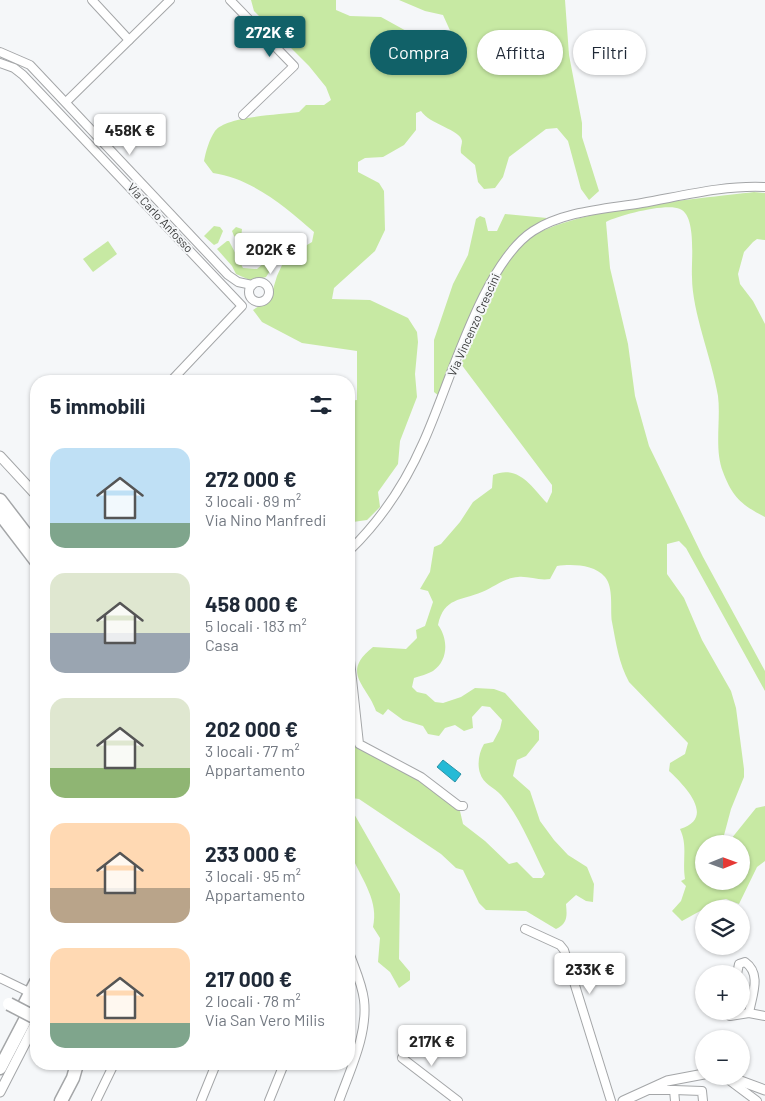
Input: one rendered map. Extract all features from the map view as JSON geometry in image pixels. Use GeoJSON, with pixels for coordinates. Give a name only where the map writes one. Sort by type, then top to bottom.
{"type":"FeatureCollection","features":[{"type":"Feature","properties":{"kind":"highway"},"geometry":{"type":"LineString","coordinates":[[0,491],[30,530]]}},
{"type":"Feature","properties":{"kind":"highway"},"geometry":{"type":"LineString","coordinates":[[0,500],[30,539]]}},
{"type":"Feature","properties":{"kind":"highway"},"geometry":{"type":"LineString","coordinates":[[1,516],[30,553]]}},
{"type":"Feature","properties":{"kind":"highway"},"geometry":{"type":"LineString","coordinates":[[0,1050],[30,998]]}},
{"type":"Feature","properties":{"kind":"highway"},"geometry":{"type":"LineString","coordinates":[[0,1068],[30,1000]]}},
{"type":"Feature","properties":{"kind":"highway"},"geometry":{"type":"LineString","coordinates":[[4,1002],[30,1015]]}},
{"type":"Feature","properties":{"kind":"highway"},"geometry":{"type":"LineString","coordinates":[[61,1101],[76,1070]]}},
{"type":"Feature","properties":{"kind":"street"},"geometry":{"type":"LineString","coordinates":[[92,0],[129,40]]}},
{"type":"Feature","properties":{"kind":"street"},"geometry":{"type":"LineString","coordinates":[[66,102],[170,0]]}},
{"type":"Feature","properties":{"kind":"street"},"geometry":{"type":"LineString","coordinates":[[230,0],[294,66],[243,115]]}},
{"type":"Feature","properties":{"kind":"street"},"geometry":{"type":"LineString","coordinates":[[0,52],[30,65],[228,275],[238,282],[252,285],[263,283],[269,293],[263,301],[256,301],[252,298],[249,292],[252,285]]}},
{"type":"Feature","properties":{"kind":"street","name":"Via Carlo Anfosso"},"geometry":{"type":"LineString","coordinates":[[0,64],[14,68],[23,75],[242,306]]}},
{"type":"Feature","properties":{"kind":"street"},"geometry":{"type":"LineString","coordinates":[[113,169],[120,162]]}},
{"type":"Feature","properties":{"kind":"street","name":"Via Vincenzo Crescini"},"geometry":{"type":"LineString","coordinates":[[355,545],[382,516],[402,485],[424,442],[489,284],[504,261],[523,239],[542,226],[576,214],[725,189],[765,187]]}},
{"type":"Feature","properties":{"kind":"street"},"geometry":{"type":"LineString","coordinates":[[177,375],[242,306],[252,298]]}},
{"type":"Feature","properties":{"kind":"street"},"geometry":{"type":"LineString","coordinates":[[0,456],[30,488]]}},
{"type":"Feature","properties":{"kind":"street"},"geometry":{"type":"LineString","coordinates":[[355,707],[359,744],[421,777],[459,806],[464,806]]}},
{"type":"Feature","properties":{"kind":"street"},"geometry":{"type":"LineString","coordinates":[[525,929],[560,945],[564,950],[610,1101]]}},
{"type":"Feature","properties":{"kind":"street"},"geometry":{"type":"LineString","coordinates":[[739,965],[745,962],[749,965]]}},
{"type":"Feature","properties":{"kind":"street"},"geometry":{"type":"LineString","coordinates":[[750,966],[756,974],[750,1007]]}},
{"type":"Feature","properties":{"kind":"street"},"geometry":{"type":"LineString","coordinates":[[355,969],[363,992],[364,1013],[355,1054]]}},
{"type":"Feature","properties":{"kind":"street"},"geometry":{"type":"LineString","coordinates":[[0,978],[30,989]]}},
{"type":"Feature","properties":{"kind":"street"},"geometry":{"type":"LineString","coordinates":[[750,1013],[765,1016]]}},
{"type":"Feature","properties":{"kind":"street"},"geometry":{"type":"LineString","coordinates":[[424,1031],[402,1058],[458,1101]]}},
{"type":"Feature","properties":{"kind":"street"},"geometry":{"type":"LineString","coordinates":[[0,1092],[30,1034]]}},
{"type":"Feature","properties":{"kind":"street"},"geometry":{"type":"LineString","coordinates":[[96,1101],[111,1070]]}},
{"type":"Feature","properties":{"kind":"street"},"geometry":{"type":"LineString","coordinates":[[201,1101],[214,1070]]}},
{"type":"Feature","properties":{"kind":"street"},"geometry":{"type":"LineString","coordinates":[[269,1101],[282,1070]]}},
{"type":"Feature","properties":{"kind":"street"},"geometry":{"type":"LineString","coordinates":[[339,1101],[350,1070]]}},
{"type":"Feature","properties":{"kind":"street"},"geometry":{"type":"LineString","coordinates":[[623,1101],[678,1078],[695,1075]]}},
{"type":"Feature","properties":{"kind":"street"},"geometry":{"type":"LineString","coordinates":[[736,1085],[756,1101]]}},
{"type":"Feature","properties":{"kind":"street"},"geometry":{"type":"LineString","coordinates":[[750,1085],[765,1090]]}},
{"type":"Feature","properties":{"kind":"street"},"geometry":{"type":"LineString","coordinates":[[646,1090],[702,1090],[703,1101]]}},
{"type":"Feature","properties":{"kind":"street"},"geometry":{"type":"LineString","coordinates":[[674,1090],[675,1101]]}},
{"type":"Feature","properties":{"kind":"green space"},"geometry":{"type":"Polygon","coordinates":[[[251,0],[336,0],[336,10],[350,16],[381,17],[405,30],[370,30],[370,75],[467,75],[467,30],[450,30],[443,15],[425,11],[399,0],[565,0],[569,55],[582,123],[582,137],[599,191],[589,200],[581,189],[568,141],[557,128],[546,129],[509,157],[503,177],[495,188],[484,189],[478,182],[475,165],[461,153],[462,141],[460,137],[425,116],[421,111],[416,113],[416,130],[404,145],[383,157],[365,158],[358,162],[358,172],[379,183],[384,191],[385,230],[375,251],[334,288],[332,299],[370,300],[408,318],[417,332],[418,342],[415,374],[417,397],[400,441],[398,464],[378,492],[380,507],[367,520],[355,522],[357,351],[302,343],[262,322],[253,310],[270,299],[282,265],[312,242],[314,232],[267,195],[241,181],[213,173],[204,161],[211,138],[221,126],[241,119],[299,112],[306,105],[324,105],[331,100],[326,87],[309,66],[254,11],[251,0]]]}},
{"type":"Feature","properties":{"kind":"green space"},"geometry":{"type":"Polygon","coordinates":[[[754,192],[765,193],[765,240],[757,239],[744,252],[738,274],[740,284],[753,301],[765,324],[765,517],[738,499],[730,487],[720,463],[718,396],[695,305],[692,277],[692,240],[689,220],[680,209],[664,208],[632,213],[606,222],[610,268],[628,344],[635,396],[649,446],[703,557],[765,671],[765,691],[686,548],[679,541],[667,544],[667,574],[684,598],[702,640],[731,691],[736,708],[744,769],[744,777],[731,809],[724,835],[695,835],[695,890],[746,890],[741,900],[695,900],[695,914],[682,921],[672,911],[681,901],[686,886],[681,881],[685,879],[684,841],[680,829],[691,824],[696,817],[697,810],[689,793],[669,771],[670,763],[685,754],[688,743],[629,682],[618,653],[612,622],[610,587],[605,577],[589,567],[575,565],[557,566],[550,579],[513,578],[482,592],[454,601],[444,609],[438,625],[445,642],[442,661],[433,671],[414,678],[412,687],[417,692],[426,694],[435,702],[443,703],[461,697],[475,688],[494,689],[505,693],[539,731],[539,740],[526,756],[517,760],[513,776],[530,791],[540,821],[554,840],[568,855],[587,867],[594,884],[593,902],[586,901],[576,895],[566,904],[565,922],[556,929],[526,911],[486,910],[479,903],[463,870],[456,868],[441,854],[359,799],[355,798],[355,746],[358,749],[396,763],[450,800],[460,811],[463,824],[485,841],[509,864],[517,862],[533,878],[542,878],[545,874],[514,813],[501,795],[481,777],[479,762],[482,747],[484,744],[493,742],[500,729],[502,720],[490,707],[482,706],[472,717],[473,728],[464,731],[455,725],[445,728],[439,736],[428,734],[423,726],[403,720],[388,709],[383,715],[376,711],[362,686],[357,672],[358,664],[363,656],[373,647],[406,649],[417,638],[416,630],[425,626],[433,602],[428,591],[420,589],[430,572],[434,547],[441,544],[460,522],[473,502],[492,488],[493,475],[510,472],[517,475],[530,484],[547,503],[552,492],[552,485],[461,364],[485,302],[500,272],[520,246],[538,233],[563,223],[595,214],[754,192]]]}},
{"type":"Feature","properties":{"kind":"green space"},"geometry":{"type":"Polygon","coordinates":[[[505,214],[547,218],[523,234],[497,266],[439,396],[434,392],[434,340],[453,284],[468,255],[476,219],[480,216],[485,218],[488,231],[497,231],[505,214]]]}},
{"type":"Feature","properties":{"kind":"green space"},"geometry":{"type":"Polygon","coordinates":[[[214,226],[220,227],[223,231],[218,243],[214,245],[204,236],[214,226]]]}},
{"type":"Feature","properties":{"kind":"green space"},"geometry":{"type":"Polygon","coordinates":[[[236,227],[242,229],[241,238],[256,254],[262,255],[257,261],[250,259],[239,240],[234,236],[232,231],[236,227]]]}},
{"type":"Feature","properties":{"kind":"green space"},"geometry":{"type":"Polygon","coordinates":[[[108,241],[117,254],[93,272],[83,259],[108,241]]]}},
{"type":"Feature","properties":{"kind":"green space"},"geometry":{"type":"Polygon","coordinates":[[[229,241],[243,268],[257,269],[265,262],[271,263],[272,268],[266,277],[252,281],[236,274],[232,266],[217,249],[229,241]]]}},
{"type":"Feature","properties":{"kind":"green space"},"geometry":{"type":"Polygon","coordinates":[[[765,806],[765,861],[757,867],[750,881],[750,835],[734,835],[756,808],[765,806]]]}},
{"type":"Feature","properties":{"kind":"green space"},"geometry":{"type":"Polygon","coordinates":[[[355,815],[400,894],[399,959],[410,972],[410,980],[399,988],[390,972],[378,962],[380,938],[373,927],[374,909],[355,863],[355,815]]]}},
{"type":"Feature","properties":{"kind":"water"},"geometry":{"type":"Polygon","coordinates":[[[443,760],[461,774],[455,782],[437,767],[443,760]]]}}]}
